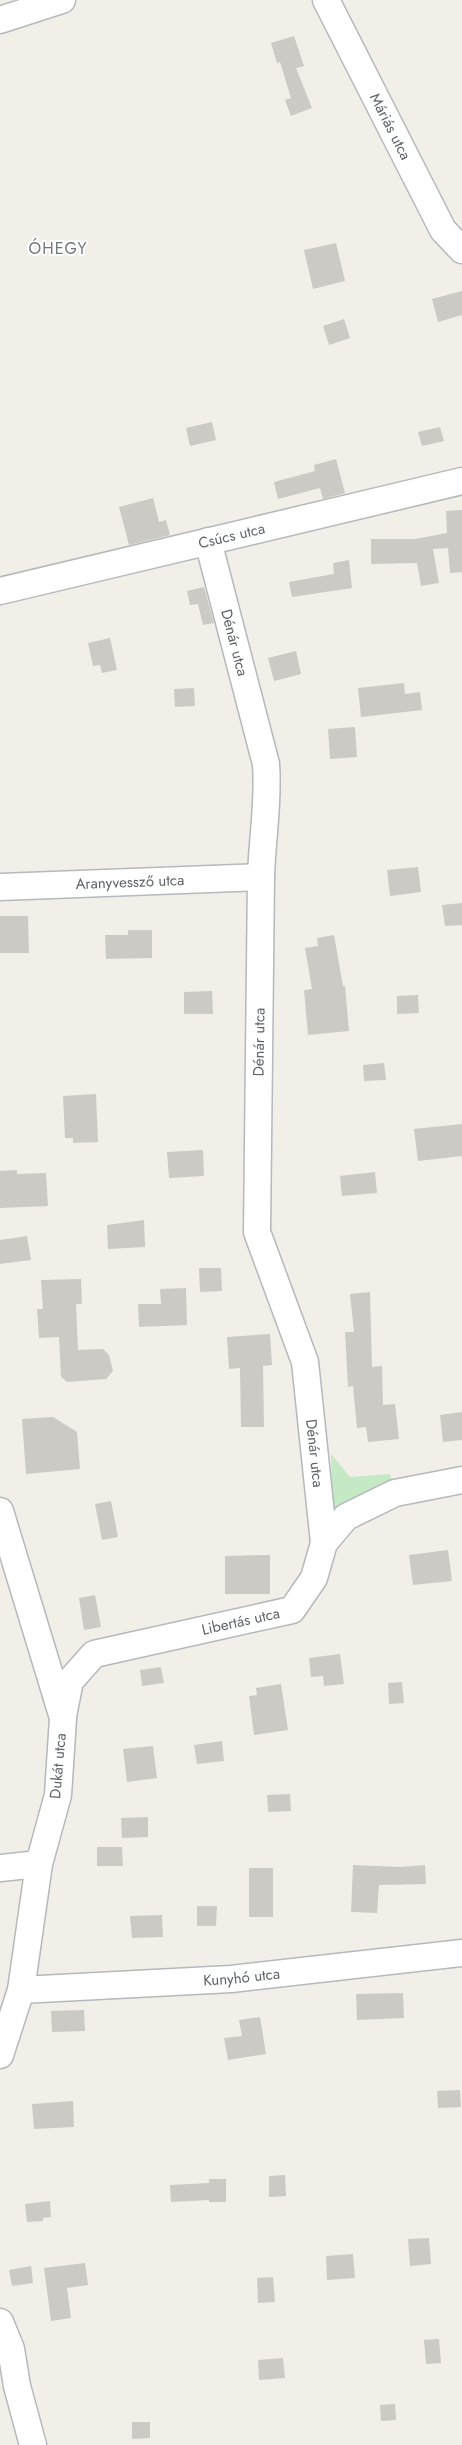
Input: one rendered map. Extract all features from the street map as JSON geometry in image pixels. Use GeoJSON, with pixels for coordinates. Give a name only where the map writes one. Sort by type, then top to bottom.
{"type":"FeatureCollection","features":[{"type":"Feature","properties":{"kind":"street"},"geometry":{"type":"LineString","coordinates":[[0,20],[62,0]]}},
{"type":"Feature","properties":{"kind":"street","name":"Máriás utca"},"geometry":{"type":"LineString","coordinates":[[326,0],[443,230],[462,250]]}},
{"type":"Feature","properties":{"kind":"street","name":"Csúcs utca"},"geometry":{"type":"LineString","coordinates":[[0,591],[462,481]]}},
{"type":"Feature","properties":{"kind":"street","name":"Dénár utca"},"geometry":{"type":"LineString","coordinates":[[208,541],[266,764],[268,792],[262,843],[261,877],[257,1232],[305,1362],[324,1543]]}},
{"type":"Feature","properties":{"kind":"street","name":"Aranyvessző utca"},"geometry":{"type":"LineString","coordinates":[[0,886],[261,877]]}},
{"type":"Feature","properties":{"kind":"street","name":"Libertás utca"},"geometry":{"type":"LineString","coordinates":[[62,1718],[70,1681],[94,1654],[292,1610],[314,1578],[324,1543],[346,1517],[395,1493],[462,1480]]}},
{"type":"Feature","properties":{"kind":"street","name":"Dukát utca"},"geometry":{"type":"LineString","coordinates":[[0,1510],[62,1718],[58,1795],[39,1864],[21,1990],[0,2055]]}},
{"type":"Feature","properties":{"kind":"street"},"geometry":{"type":"LineString","coordinates":[[0,1868],[39,1864]]}},
{"type":"Feature","properties":{"kind":"street","name":"Kunyhó utca"},"geometry":{"type":"LineString","coordinates":[[21,1990],[230,1979],[462,1953]]}},
{"type":"Feature","properties":{"kind":"street"},"geometry":{"type":"LineString","coordinates":[[0,2322],[11,2349],[33,2445]]}},
{"type":"Feature","properties":{"kind":"green space"},"geometry":{"type":"Polygon","coordinates":[[[331,1454],[350,1477],[390,1474],[393,1487],[333,1524],[331,1454]]]}},
{"type":"Feature","properties":{"kind":"building"},"geometry":{"type":"Polygon","coordinates":[[[294,36],[304,66],[296,68],[312,108],[291,116],[285,100],[291,98],[280,62],[277,63],[271,43],[294,36]]]}},
{"type":"Feature","properties":{"kind":"building"},"geometry":{"type":"Polygon","coordinates":[[[336,243],[345,281],[313,289],[304,250],[336,243]]]}},
{"type":"Feature","properties":{"kind":"building"},"geometry":{"type":"Polygon","coordinates":[[[462,291],[462,315],[438,322],[432,299],[462,291]]]}},
{"type":"Feature","properties":{"kind":"building"},"geometry":{"type":"Polygon","coordinates":[[[344,319],[350,338],[329,345],[323,326],[344,319]]]}},
{"type":"Feature","properties":{"kind":"building"},"geometry":{"type":"Polygon","coordinates":[[[212,422],[216,440],[190,446],[186,428],[212,422]]]}},
{"type":"Feature","properties":{"kind":"building"},"geometry":{"type":"Polygon","coordinates":[[[440,427],[444,441],[422,446],[418,432],[440,427]]]}},
{"type":"Feature","properties":{"kind":"building"},"geometry":{"type":"Polygon","coordinates":[[[336,459],[345,493],[323,499],[320,488],[278,499],[274,482],[315,471],[314,465],[336,459]]]}},
{"type":"Feature","properties":{"kind":"building"},"geometry":{"type":"Polygon","coordinates":[[[153,498],[159,522],[166,520],[170,535],[129,545],[119,507],[153,498]]]}},
{"type":"Feature","properties":{"kind":"building"},"geometry":{"type":"Polygon","coordinates":[[[462,510],[462,572],[450,573],[448,548],[433,549],[439,583],[421,586],[417,563],[371,564],[371,539],[415,539],[447,533],[446,511],[462,510]]]}},
{"type":"Feature","properties":{"kind":"building"},"geometry":{"type":"Polygon","coordinates":[[[349,560],[352,588],[292,597],[289,582],[334,574],[333,563],[349,560]]]}},
{"type":"Feature","properties":{"kind":"building"},"geometry":{"type":"Polygon","coordinates":[[[204,587],[214,623],[203,625],[198,604],[190,605],[187,591],[204,587]]]}},
{"type":"Feature","properties":{"kind":"building"},"geometry":{"type":"Polygon","coordinates":[[[110,638],[117,670],[102,673],[100,665],[93,666],[88,643],[110,638]]]}},
{"type":"Feature","properties":{"kind":"building"},"geometry":{"type":"Polygon","coordinates":[[[296,651],[301,674],[274,681],[268,658],[296,651]]]}},
{"type":"Feature","properties":{"kind":"building"},"geometry":{"type":"Polygon","coordinates":[[[404,683],[405,694],[420,692],[422,710],[361,717],[358,688],[404,683]]]}},
{"type":"Feature","properties":{"kind":"building"},"geometry":{"type":"Polygon","coordinates":[[[194,688],[195,706],[175,707],[174,689],[194,688]]]}},
{"type":"Feature","properties":{"kind":"building"},"geometry":{"type":"Polygon","coordinates":[[[355,727],[357,757],[330,759],[328,729],[355,727]]]}},
{"type":"Feature","properties":{"kind":"building"},"geometry":{"type":"Polygon","coordinates":[[[418,867],[421,892],[390,896],[387,870],[418,867]]]}},
{"type":"Feature","properties":{"kind":"building"},"geometry":{"type":"Polygon","coordinates":[[[462,903],[462,925],[445,926],[442,905],[462,903]]]}},
{"type":"Feature","properties":{"kind":"building"},"geometry":{"type":"Polygon","coordinates":[[[0,916],[28,916],[29,953],[0,953],[0,916]]]}},
{"type":"Feature","properties":{"kind":"building"},"geometry":{"type":"Polygon","coordinates":[[[128,930],[152,930],[152,958],[106,959],[105,935],[128,935],[128,930]]]}},
{"type":"Feature","properties":{"kind":"building"},"geometry":{"type":"Polygon","coordinates":[[[334,935],[343,986],[345,986],[349,1031],[308,1035],[304,990],[312,989],[305,948],[318,946],[317,938],[334,935]]]}},
{"type":"Feature","properties":{"kind":"building"},"geometry":{"type":"Polygon","coordinates":[[[212,991],[213,1014],[184,1014],[184,992],[212,991]]]}},
{"type":"Feature","properties":{"kind":"building"},"geometry":{"type":"Polygon","coordinates":[[[418,995],[419,1013],[397,1014],[397,996],[418,995]]]}},
{"type":"Feature","properties":{"kind":"building"},"geometry":{"type":"Polygon","coordinates":[[[384,1063],[386,1080],[364,1081],[363,1065],[384,1063]]]}},
{"type":"Feature","properties":{"kind":"building"},"geometry":{"type":"Polygon","coordinates":[[[96,1094],[98,1142],[73,1143],[73,1138],[65,1138],[63,1096],[96,1094]]]}},
{"type":"Feature","properties":{"kind":"building"},"geometry":{"type":"Polygon","coordinates":[[[462,1124],[462,1156],[418,1161],[414,1129],[462,1124]]]}},
{"type":"Feature","properties":{"kind":"building"},"geometry":{"type":"Polygon","coordinates":[[[203,1150],[204,1176],[169,1178],[167,1152],[203,1150]]]}},
{"type":"Feature","properties":{"kind":"building"},"geometry":{"type":"Polygon","coordinates":[[[17,1170],[17,1174],[46,1173],[48,1206],[0,1208],[0,1171],[17,1170]]]}},
{"type":"Feature","properties":{"kind":"building"},"geometry":{"type":"Polygon","coordinates":[[[375,1172],[377,1193],[342,1196],[340,1176],[375,1172]]]}},
{"type":"Feature","properties":{"kind":"building"},"geometry":{"type":"Polygon","coordinates":[[[144,1220],[145,1247],[108,1249],[107,1225],[144,1220]]]}},
{"type":"Feature","properties":{"kind":"building"},"geometry":{"type":"Polygon","coordinates":[[[27,1236],[31,1260],[0,1264],[0,1240],[27,1236]]]}},
{"type":"Feature","properties":{"kind":"building"},"geometry":{"type":"Polygon","coordinates":[[[199,1268],[221,1268],[222,1291],[200,1292],[199,1268]]]}},
{"type":"Feature","properties":{"kind":"building"},"geometry":{"type":"Polygon","coordinates":[[[81,1279],[82,1304],[76,1304],[78,1350],[103,1349],[109,1355],[113,1371],[106,1379],[67,1382],[61,1377],[59,1337],[39,1338],[37,1309],[43,1309],[41,1280],[81,1279]]]}},
{"type":"Feature","properties":{"kind":"building"},"geometry":{"type":"Polygon","coordinates":[[[186,1288],[187,1325],[139,1327],[138,1304],[161,1304],[160,1289],[186,1288]]]}},
{"type":"Feature","properties":{"kind":"building"},"geometry":{"type":"Polygon","coordinates":[[[370,1292],[372,1367],[382,1366],[383,1405],[395,1404],[399,1439],[368,1442],[366,1427],[357,1428],[353,1386],[348,1387],[345,1332],[354,1332],[350,1294],[370,1292]]]}},
{"type":"Feature","properties":{"kind":"building"},"geometry":{"type":"Polygon","coordinates":[[[270,1334],[272,1365],[263,1366],[264,1427],[241,1427],[240,1368],[229,1369],[227,1337],[270,1334]]]}},
{"type":"Feature","properties":{"kind":"building"},"geometry":{"type":"Polygon","coordinates":[[[462,1412],[462,1440],[443,1442],[440,1415],[462,1412]]]}},
{"type":"Feature","properties":{"kind":"building"},"geometry":{"type":"Polygon","coordinates":[[[53,1417],[77,1432],[80,1469],[26,1474],[22,1419],[53,1417]]]}},
{"type":"Feature","properties":{"kind":"building"},"geometry":{"type":"Polygon","coordinates":[[[111,1501],[118,1537],[102,1540],[95,1504],[111,1501]]]}},
{"type":"Feature","properties":{"kind":"building"},"geometry":{"type":"Polygon","coordinates":[[[448,1550],[452,1581],[413,1585],[409,1555],[448,1550]]]}},
{"type":"Feature","properties":{"kind":"building"},"geometry":{"type":"Polygon","coordinates":[[[270,1555],[270,1594],[225,1594],[225,1556],[270,1555]]]}},
{"type":"Feature","properties":{"kind":"building"},"geometry":{"type":"Polygon","coordinates":[[[95,1595],[101,1627],[84,1630],[79,1598],[95,1595]]]}},
{"type":"Feature","properties":{"kind":"building"},"geometry":{"type":"Polygon","coordinates":[[[340,1654],[344,1684],[324,1686],[323,1676],[311,1677],[309,1658],[340,1654]]]}},
{"type":"Feature","properties":{"kind":"building"},"geometry":{"type":"Polygon","coordinates":[[[161,1667],[164,1683],[142,1686],[140,1670],[161,1667]]]}},
{"type":"Feature","properties":{"kind":"building"},"geometry":{"type":"Polygon","coordinates":[[[402,1682],[404,1703],[389,1704],[388,1683],[402,1682]]]}},
{"type":"Feature","properties":{"kind":"building"},"geometry":{"type":"Polygon","coordinates":[[[281,1684],[288,1730],[254,1735],[249,1696],[257,1695],[256,1688],[281,1684]]]}},
{"type":"Feature","properties":{"kind":"building"},"geometry":{"type":"Polygon","coordinates":[[[222,1741],[224,1761],[197,1764],[194,1745],[222,1741]]]}},
{"type":"Feature","properties":{"kind":"building"},"geometry":{"type":"Polygon","coordinates":[[[153,1746],[157,1778],[127,1782],[123,1749],[153,1746]]]}},
{"type":"Feature","properties":{"kind":"building"},"geometry":{"type":"Polygon","coordinates":[[[290,1794],[291,1811],[268,1812],[267,1795],[290,1794]]]}},
{"type":"Feature","properties":{"kind":"building"},"geometry":{"type":"Polygon","coordinates":[[[148,1817],[148,1837],[122,1838],[121,1818],[148,1817]]]}},
{"type":"Feature","properties":{"kind":"building"},"geometry":{"type":"Polygon","coordinates":[[[97,1847],[122,1847],[123,1866],[97,1866],[97,1847]]]}},
{"type":"Feature","properties":{"kind":"building"},"geometry":{"type":"Polygon","coordinates":[[[353,1865],[400,1867],[425,1865],[426,1884],[379,1885],[377,1913],[351,1912],[353,1865]]]}},
{"type":"Feature","properties":{"kind":"building"},"geometry":{"type":"Polygon","coordinates":[[[249,1868],[273,1868],[273,1917],[249,1917],[249,1868]]]}},
{"type":"Feature","properties":{"kind":"building"},"geometry":{"type":"Polygon","coordinates":[[[197,1906],[217,1906],[216,1926],[197,1926],[197,1906]]]}},
{"type":"Feature","properties":{"kind":"building"},"geometry":{"type":"Polygon","coordinates":[[[162,1915],[163,1937],[132,1938],[130,1916],[162,1915]]]}},
{"type":"Feature","properties":{"kind":"building"},"geometry":{"type":"Polygon","coordinates":[[[403,1993],[404,2018],[357,2020],[356,1994],[403,1993]]]}},
{"type":"Feature","properties":{"kind":"building"},"geometry":{"type":"Polygon","coordinates":[[[84,2010],[85,2031],[52,2032],[51,2011],[84,2010]]]}},
{"type":"Feature","properties":{"kind":"building"},"geometry":{"type":"Polygon","coordinates":[[[260,2017],[266,2054],[228,2060],[224,2038],[242,2036],[239,2020],[260,2017]]]}},
{"type":"Feature","properties":{"kind":"building"},"geometry":{"type":"Polygon","coordinates":[[[460,2090],[461,2107],[438,2108],[437,2091],[460,2090]]]}},
{"type":"Feature","properties":{"kind":"building"},"geometry":{"type":"Polygon","coordinates":[[[73,2101],[74,2127],[34,2129],[32,2104],[73,2101]]]}},
{"type":"Feature","properties":{"kind":"building"},"geometry":{"type":"Polygon","coordinates":[[[285,2175],[286,2196],[269,2197],[269,2176],[285,2175]]]}},
{"type":"Feature","properties":{"kind":"building"},"geometry":{"type":"Polygon","coordinates":[[[209,2179],[226,2179],[226,2202],[209,2202],[209,2200],[171,2202],[170,2185],[209,2183],[209,2179]]]}},
{"type":"Feature","properties":{"kind":"building"},"geometry":{"type":"Polygon","coordinates":[[[50,2201],[51,2217],[43,2218],[43,2221],[27,2222],[25,2204],[50,2201]]]}},
{"type":"Feature","properties":{"kind":"building"},"geometry":{"type":"Polygon","coordinates":[[[429,2238],[431,2264],[410,2266],[408,2239],[429,2238]]]}},
{"type":"Feature","properties":{"kind":"building"},"geometry":{"type":"Polygon","coordinates":[[[353,2254],[355,2278],[327,2280],[326,2256],[353,2254]]]}},
{"type":"Feature","properties":{"kind":"building"},"geometry":{"type":"Polygon","coordinates":[[[85,2263],[88,2285],[67,2288],[71,2318],[51,2321],[44,2268],[85,2263]]]}},
{"type":"Feature","properties":{"kind":"building"},"geometry":{"type":"Polygon","coordinates":[[[31,2266],[33,2283],[12,2286],[9,2270],[31,2266]]]}},
{"type":"Feature","properties":{"kind":"building"},"geometry":{"type":"Polygon","coordinates":[[[273,2277],[275,2302],[258,2303],[257,2278],[273,2277]]]}},
{"type":"Feature","properties":{"kind":"building"},"geometry":{"type":"Polygon","coordinates":[[[439,2339],[441,2363],[426,2364],[424,2340],[439,2339]]]}},
{"type":"Feature","properties":{"kind":"building"},"geometry":{"type":"Polygon","coordinates":[[[283,2358],[285,2378],[259,2380],[258,2360],[283,2358]]]}},
{"type":"Feature","properties":{"kind":"building"},"geometry":{"type":"Polygon","coordinates":[[[395,2404],[396,2420],[381,2421],[380,2405],[395,2404]]]}},
{"type":"Feature","properties":{"kind":"building"},"geometry":{"type":"Polygon","coordinates":[[[132,2422],[150,2422],[150,2438],[132,2439],[132,2422]]]}},
{"type":"Feature","properties":{"kind":"district","name":"ÓHEGY"},"geometry":{"type":"Point","coordinates":[58,248]}}]}
